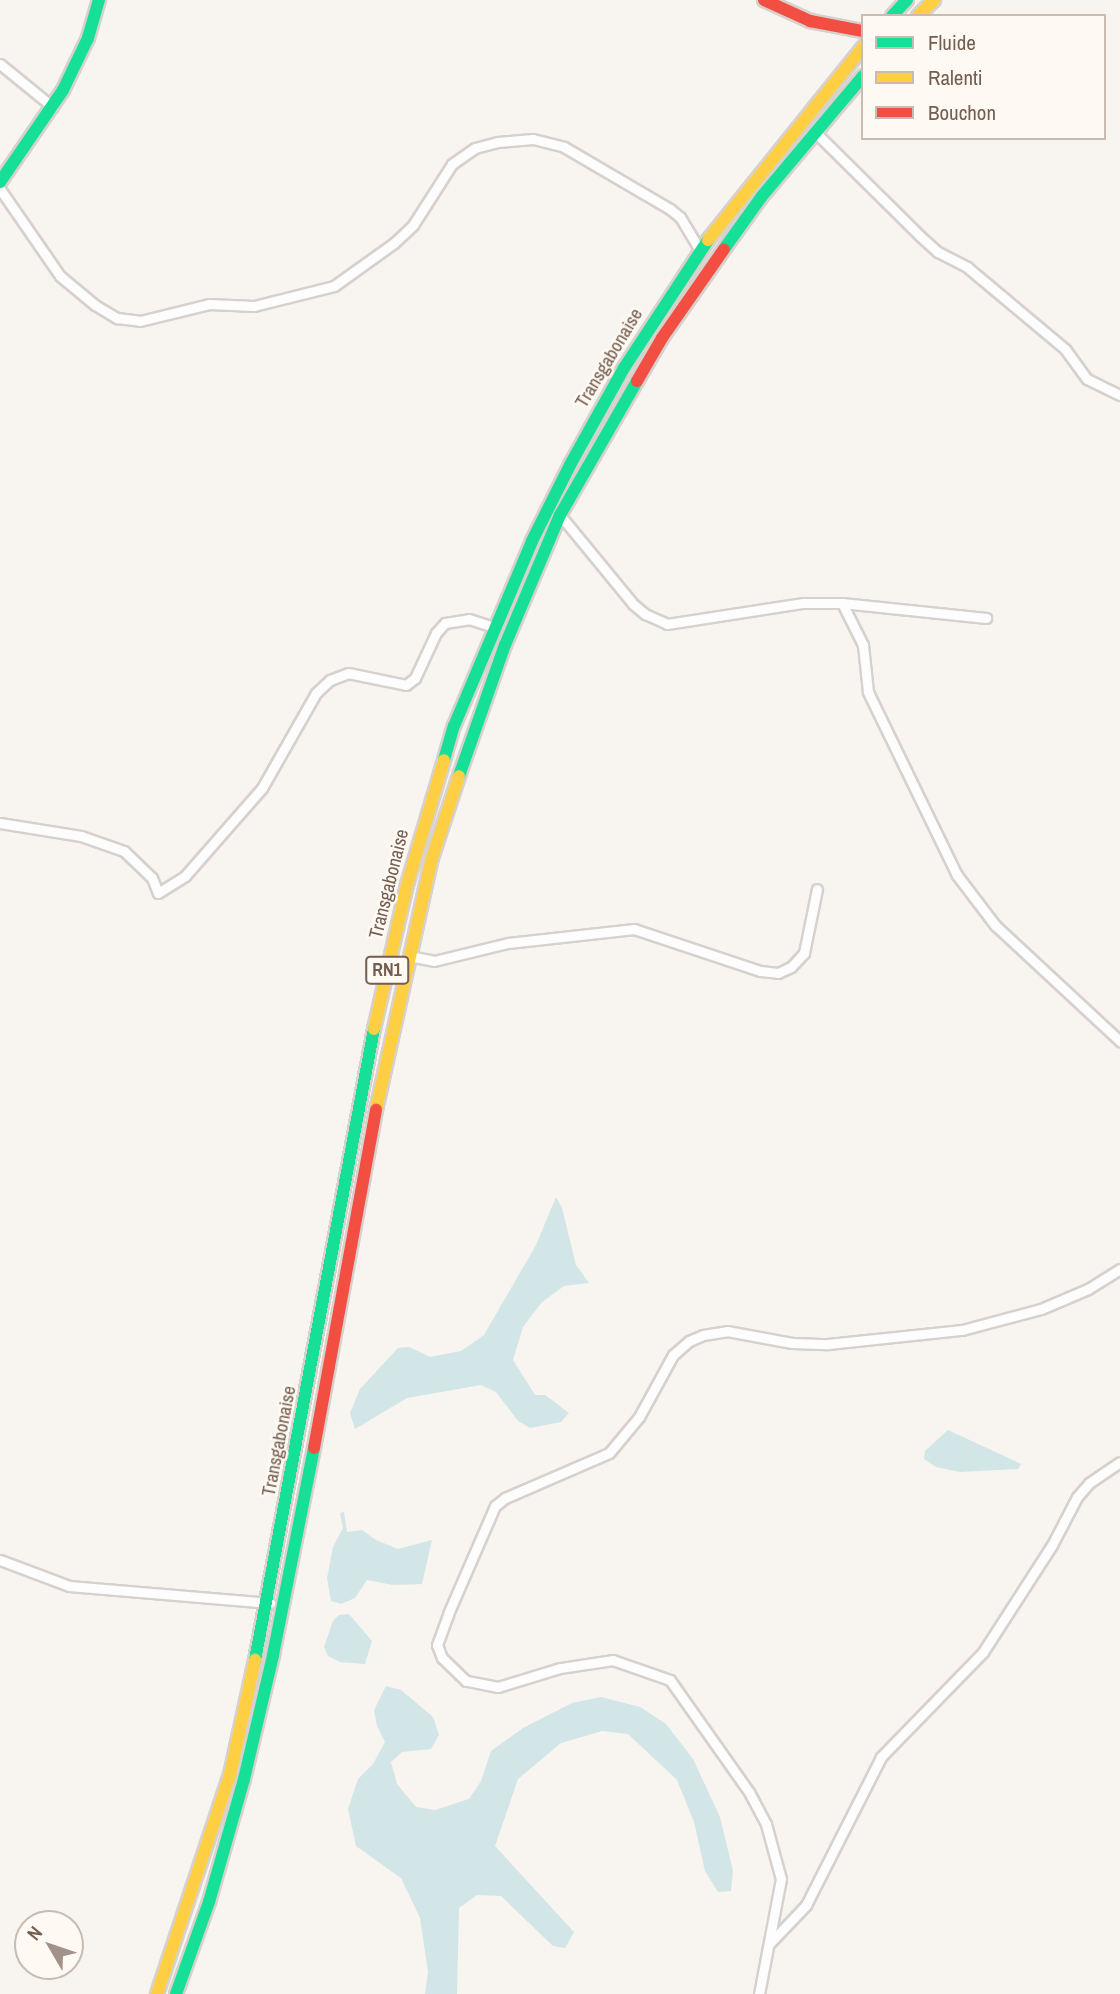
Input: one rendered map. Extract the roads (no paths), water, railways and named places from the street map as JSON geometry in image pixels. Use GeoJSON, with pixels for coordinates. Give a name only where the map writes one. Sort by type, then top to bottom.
{"type":"FeatureCollection","features":[{"type":"Feature","properties":{"kind":"main road"},"geometry":{"type":"LineString","coordinates":[[0,182],[53,107],[88,38],[99,0]]}},
{"type":"Feature","properties":{"kind":"main road"},"geometry":{"type":"LineString","coordinates":[[764,0],[810,21],[861,31]]}},
{"type":"Feature","properties":{"kind":"main road"},"geometry":{"type":"LineString","coordinates":[[894,14],[908,0]]}},
{"type":"Feature","properties":{"kind":"main road"},"geometry":{"type":"LineString","coordinates":[[921,14],[934,0]]}},
{"type":"Feature","properties":{"kind":"main road","name":"Transgabonaise"},"geometry":{"type":"LineString","coordinates":[[158,1994],[230,1775],[268,1602],[368,1057],[399,918],[445,752],[494,627],[569,465],[624,368],[700,250],[761,169],[861,49]]}},
{"type":"Feature","properties":{"kind":"main road","name":"Transgabonaise"},"geometry":{"type":"LineString","coordinates":[[176,1994],[209,1902],[244,1779],[335,1338],[375,1115],[432,858],[471,739],[505,645],[560,515],[662,338],[754,207],[861,78]]}},
{"type":"Feature","properties":{"kind":"street"},"geometry":{"type":"LineString","coordinates":[[0,64],[53,107]]}},
{"type":"Feature","properties":{"kind":"street"},"geometry":{"type":"LineString","coordinates":[[815,132],[920,236],[939,252],[967,267],[1065,349],[1087,379],[1098,387],[1120,395]]}},
{"type":"Feature","properties":{"kind":"street"},"geometry":{"type":"LineString","coordinates":[[0,189],[60,276],[94,305],[117,318],[140,321],[209,304],[254,306],[334,286],[394,243],[413,225],[453,164],[475,148],[498,142],[533,139],[564,147],[676,212],[700,250]]}},
{"type":"Feature","properties":{"kind":"street"},"geometry":{"type":"LineString","coordinates":[[560,515],[633,604],[645,614],[667,624],[803,603],[842,603],[986,618]]}},
{"type":"Feature","properties":{"kind":"street"},"geometry":{"type":"LineString","coordinates":[[842,603],[863,645],[868,692],[957,875],[995,925],[1120,1041]]}},
{"type":"Feature","properties":{"kind":"street"},"geometry":{"type":"LineString","coordinates":[[0,823],[81,836],[124,851],[152,878],[158,893],[186,876],[262,788],[316,693],[330,680],[348,673],[406,685],[415,678],[436,633],[445,623],[469,619],[494,627]]}},
{"type":"Feature","properties":{"kind":"street"},"geometry":{"type":"LineString","coordinates":[[410,956],[435,961],[508,943],[634,929],[747,967],[778,973],[791,967],[804,953],[817,888]]}},
{"type":"Feature","properties":{"kind":"street"},"geometry":{"type":"LineString","coordinates":[[759,1994],[780,1879],[766,1824],[749,1792],[670,1680],[613,1660],[560,1668],[499,1687],[467,1681],[442,1658],[437,1645],[495,1506],[505,1498],[609,1453],[639,1417],[673,1355],[688,1341],[703,1335],[727,1331],[792,1343],[828,1344],[962,1330],[1041,1309],[1088,1289],[1120,1269]]}},
{"type":"Feature","properties":{"kind":"street"},"geometry":{"type":"LineString","coordinates":[[769,1945],[806,1905],[881,1757],[984,1652],[1052,1545],[1077,1497],[1089,1483],[1120,1462]]}},
{"type":"Feature","properties":{"kind":"street"},"geometry":{"type":"LineString","coordinates":[[0,1560],[69,1586],[282,1604]]}}]}
